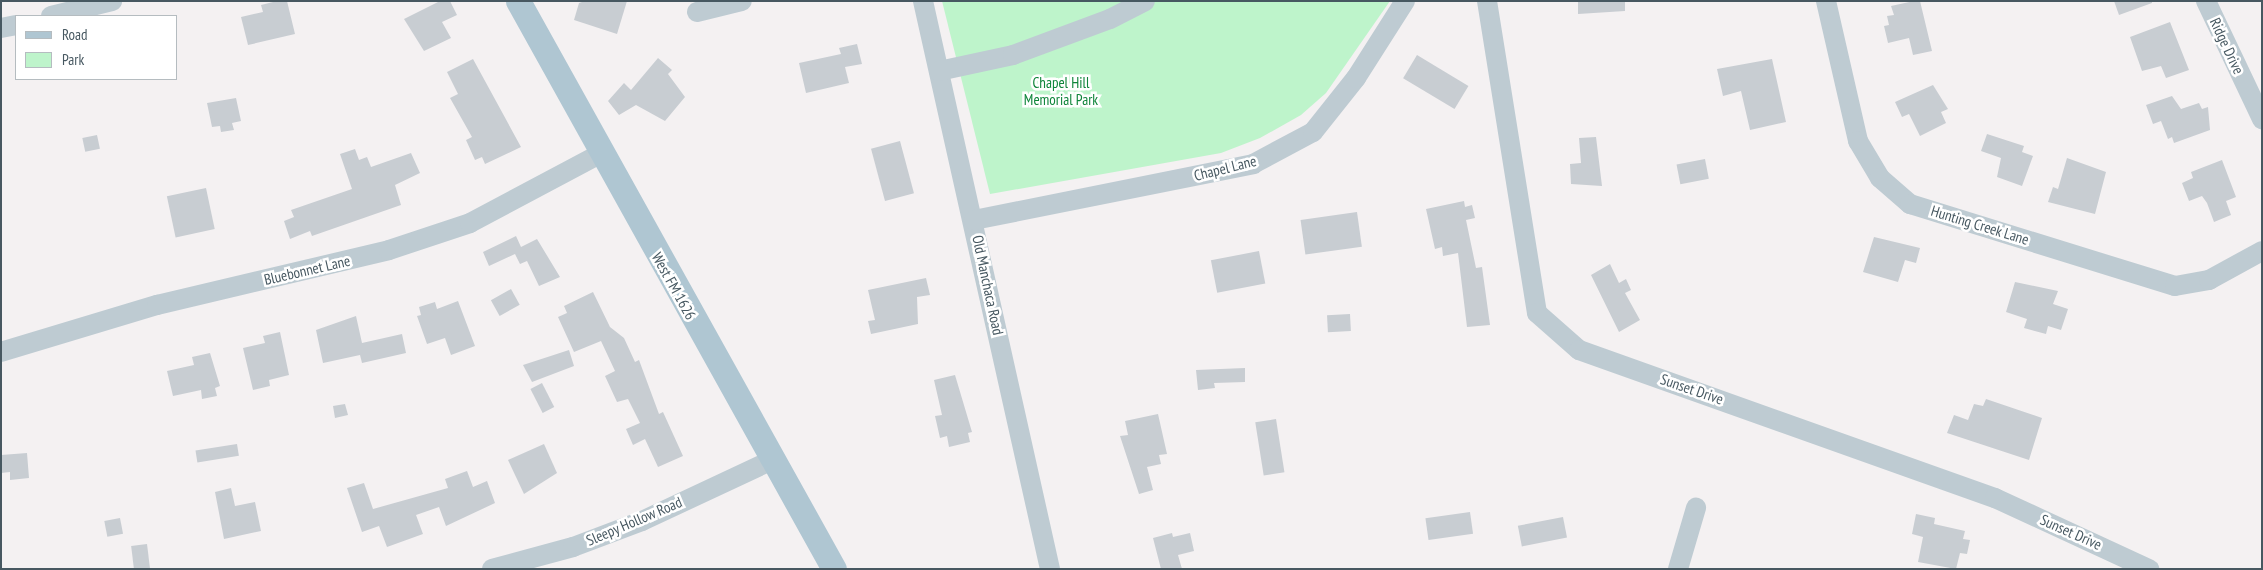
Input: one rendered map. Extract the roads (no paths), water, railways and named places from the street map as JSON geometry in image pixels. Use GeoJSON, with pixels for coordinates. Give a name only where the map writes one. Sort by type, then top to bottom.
{"type":"FeatureCollection","features":[{"type":"Feature","properties":{"kind":"main road","name":"West FM 1626"},"geometry":{"type":"LineString","coordinates":[[518,1],[600,154],[834,569]]}},
{"type":"Feature","properties":{"kind":"street"},"geometry":{"type":"LineString","coordinates":[[55,15],[112,1]]}},
{"type":"Feature","properties":{"kind":"street"},"geometry":{"type":"LineString","coordinates":[[697,12],[742,1]]}},
{"type":"Feature","properties":{"kind":"street","name":"Old Manchaca Road"},"geometry":{"type":"LineString","coordinates":[[923,1],[974,220],[1050,569]]}},
{"type":"Feature","properties":{"kind":"street"},"geometry":{"type":"LineString","coordinates":[[939,71],[1013,55],[1110,20],[1145,1]]}},
{"type":"Feature","properties":{"kind":"street","name":"Chapel Lane"},"geometry":{"type":"LineString","coordinates":[[974,220],[1253,164],[1313,132],[1356,78],[1405,1]]}},
{"type":"Feature","properties":{"kind":"street","name":"Sunset Drive"},"geometry":{"type":"LineString","coordinates":[[1487,1],[1537,312],[1579,350],[1995,498],[2149,569]]}},
{"type":"Feature","properties":{"kind":"street","name":"Hunting Creek Lane"},"geometry":{"type":"LineString","coordinates":[[1826,1],[1858,141],[1880,178],[1910,204],[2175,286],[2209,280],[2262,251]]}},
{"type":"Feature","properties":{"kind":"street","name":"Ridge Drive"},"geometry":{"type":"LineString","coordinates":[[2206,1],[2262,119]]}},
{"type":"Feature","properties":{"kind":"street"},"geometry":{"type":"LineString","coordinates":[[1,28],[15,25]]}},
{"type":"Feature","properties":{"kind":"street","name":"Bluebonnet Lane"},"geometry":{"type":"LineString","coordinates":[[1,352],[157,305],[389,250],[470,223],[600,154]]}},
{"type":"Feature","properties":{"kind":"street","name":"Sleepy Hollow Road"},"geometry":{"type":"LineString","coordinates":[[492,569],[572,547],[642,521],[772,460]]}},
{"type":"Feature","properties":{"kind":"street"},"geometry":{"type":"LineString","coordinates":[[1678,569],[1696,508]]}},
{"type":"Feature","properties":{"kind":"park label","name":"Chapel Hill Memorial Park"},"geometry":{"type":"Point","coordinates":[1061,90]}}]}
